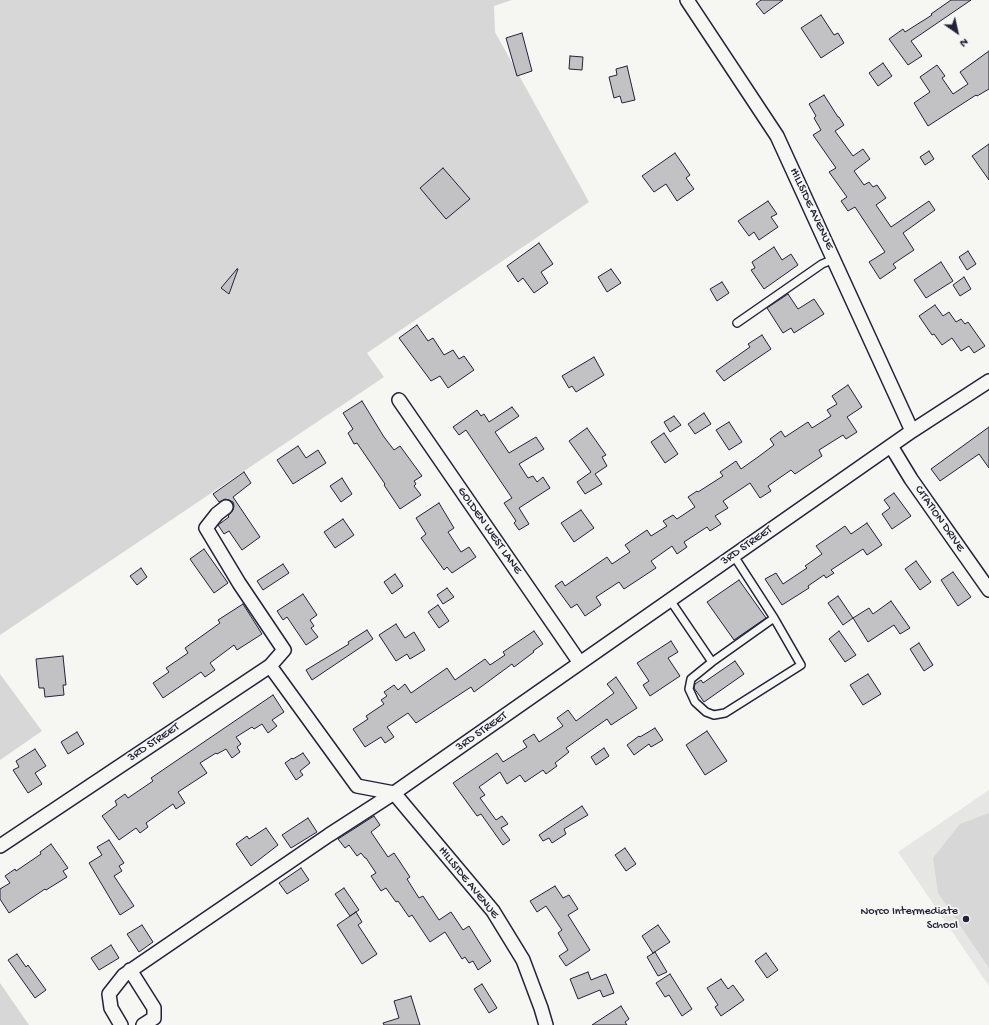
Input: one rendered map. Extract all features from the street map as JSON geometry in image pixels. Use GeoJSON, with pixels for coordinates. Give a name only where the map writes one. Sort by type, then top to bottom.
{"type":"FeatureCollection","features":[{"type":"Feature","properties":{"kind":"street","name":"HILLSIDE AVENUE"},"geometry":{"type":"LineString","coordinates":[[687,0],[777,136],[912,431]]}},
{"type":"Feature","properties":{"kind":"street","name":"3RD STREET"},"geometry":{"type":"LineString","coordinates":[[121,1025],[111,1008],[109,994],[124,975],[130,970],[329,835],[394,793],[912,431],[989,381]]}},
{"type":"Feature","properties":{"kind":"street","name":"GOLDEN WEST LANE"},"geometry":{"type":"LineString","coordinates":[[399,400],[580,663]]}},
{"type":"Feature","properties":{"kind":"street","name":"CITATION DRIVE"},"geometry":{"type":"LineString","coordinates":[[891,446],[911,479],[989,590]]}},
{"type":"Feature","properties":{"kind":"street","name":"3RD STREET"},"geometry":{"type":"LineString","coordinates":[[0,846],[270,666],[284,650],[239,583],[206,528],[217,514],[226,507]]}},
{"type":"Feature","properties":{"kind":"street"},"geometry":{"type":"LineString","coordinates":[[270,666],[356,786],[394,793]]}},
{"type":"Feature","properties":{"kind":"street","name":"HILLSIDE AVENUE"},"geometry":{"type":"LineString","coordinates":[[394,793],[493,911],[523,960],[546,1025]]}},
{"type":"Feature","properties":{"kind":"street"},"geometry":{"type":"LineString","coordinates":[[130,970],[154,1008],[154,1018],[143,1025]]}},
{"type":"Feature","properties":{"kind":"lane"},"geometry":{"type":"LineString","coordinates":[[738,323],[816,269],[834,259]]}},
{"type":"Feature","properties":{"kind":"lane"},"geometry":{"type":"LineString","coordinates":[[734,556],[774,618],[801,665],[725,713],[714,714],[706,712],[695,702],[689,689],[691,679],[712,662],[774,618]]}},
{"type":"Feature","properties":{"kind":"lane"},"geometry":{"type":"LineString","coordinates":[[670,600],[712,662]]}},
{"type":"Feature","properties":{"kind":"shaded area"},"geometry":{"type":"Polygon","coordinates":[[[0,0],[512,0],[494,6],[495,32],[589,202],[367,353],[384,377],[0,635],[0,0]]]}},
{"type":"Feature","properties":{"kind":"shaded area"},"geometry":{"type":"Polygon","coordinates":[[[0,674],[42,731],[0,760],[0,674]]]}},
{"type":"Feature","properties":{"kind":"shaded area","name":"Norco Intermediate School"},"geometry":{"type":"Polygon","coordinates":[[[989,790],[989,986],[898,852],[989,790]]]}},
{"type":"Feature","properties":{"kind":"shaded area","name":"Norco Intermediate School"},"geometry":{"type":"Polygon","coordinates":[[[989,813],[989,968],[938,893],[933,858],[960,824],[989,813]]]}},
{"type":"Feature","properties":{"kind":"shaded area"},"geometry":{"type":"Polygon","coordinates":[[[0,983],[29,1025],[0,1025],[0,983]]]}},
{"type":"Feature","properties":{"kind":"building"},"geometry":{"type":"Polygon","coordinates":[[[761,0],[783,0],[764,14],[756,4],[761,0]]]}},
{"type":"Feature","properties":{"kind":"building"},"geometry":{"type":"Polygon","coordinates":[[[951,0],[971,0],[911,41],[922,56],[908,65],[889,39],[903,29],[905,32],[932,15],[931,14],[951,0]]]}},
{"type":"Feature","properties":{"kind":"building"},"geometry":{"type":"Polygon","coordinates":[[[821,15],[834,35],[838,33],[844,43],[821,58],[801,28],[821,15]]]}},
{"type":"Feature","properties":{"kind":"building"},"geometry":{"type":"Polygon","coordinates":[[[522,33],[532,71],[517,76],[506,38],[522,33]]]}},
{"type":"Feature","properties":{"kind":"building"},"geometry":{"type":"Polygon","coordinates":[[[989,51],[989,89],[977,96],[976,95],[928,126],[914,103],[930,92],[920,77],[937,65],[945,76],[942,78],[953,94],[968,84],[960,72],[989,51]]]}},
{"type":"Feature","properties":{"kind":"building"},"geometry":{"type":"Polygon","coordinates":[[[570,56],[583,57],[582,70],[569,69],[570,56]]]}},
{"type":"Feature","properties":{"kind":"building"},"geometry":{"type":"Polygon","coordinates":[[[883,63],[892,76],[878,86],[869,73],[883,63]]]}},
{"type":"Feature","properties":{"kind":"building"},"geometry":{"type":"Polygon","coordinates":[[[627,66],[635,100],[622,103],[620,96],[614,98],[609,77],[617,75],[616,69],[627,66]]]}},
{"type":"Feature","properties":{"kind":"building"},"geometry":{"type":"Polygon","coordinates":[[[824,95],[844,125],[835,131],[853,156],[863,149],[870,159],[854,171],[864,185],[869,182],[873,187],[877,185],[886,198],[876,205],[891,227],[929,201],[935,210],[903,233],[914,250],[893,264],[896,268],[880,279],[869,262],[885,252],[855,207],[848,211],[841,201],[847,197],[829,172],[836,168],[813,135],[821,130],[814,118],[816,116],[809,104],[824,95]]]}},
{"type":"Feature","properties":{"kind":"building"},"geometry":{"type":"Polygon","coordinates":[[[989,144],[989,180],[972,156],[989,144]]]}},
{"type":"Feature","properties":{"kind":"building"},"geometry":{"type":"Polygon","coordinates":[[[929,151],[934,159],[925,165],[920,157],[929,151]]]}},
{"type":"Feature","properties":{"kind":"building"},"geometry":{"type":"Polygon","coordinates":[[[675,153],[690,175],[686,178],[694,189],[677,201],[666,184],[654,192],[642,176],[675,153]]]}},
{"type":"Feature","properties":{"kind":"building"},"geometry":{"type":"Polygon","coordinates":[[[443,168],[470,199],[446,219],[420,188],[443,168]]]}},
{"type":"Feature","properties":{"kind":"building"},"geometry":{"type":"Polygon","coordinates":[[[768,201],[777,214],[771,217],[778,227],[759,240],[754,232],[749,236],[738,221],[768,201]]]}},
{"type":"Feature","properties":{"kind":"building"},"geometry":{"type":"Polygon","coordinates":[[[539,243],[553,264],[541,272],[548,283],[534,293],[523,278],[518,282],[507,266],[539,243]]]}},
{"type":"Feature","properties":{"kind":"building"},"geometry":{"type":"Polygon","coordinates":[[[774,247],[782,260],[791,254],[798,265],[764,289],[751,270],[755,268],[752,262],[774,247]]]}},
{"type":"Feature","properties":{"kind":"building"},"geometry":{"type":"Polygon","coordinates":[[[968,251],[976,264],[967,270],[959,257],[968,251]]]}},
{"type":"Feature","properties":{"kind":"building"},"geometry":{"type":"Polygon","coordinates":[[[941,262],[953,281],[926,298],[914,280],[941,262]]]}},
{"type":"Feature","properties":{"kind":"building"},"geometry":{"type":"Polygon","coordinates":[[[238,269],[229,294],[221,288],[238,269]]]}},
{"type":"Feature","properties":{"kind":"building"},"geometry":{"type":"Polygon","coordinates":[[[611,269],[621,283],[607,292],[598,277],[611,269]]]}},
{"type":"Feature","properties":{"kind":"building"},"geometry":{"type":"Polygon","coordinates":[[[964,277],[971,289],[960,296],[953,285],[964,277]]]}},
{"type":"Feature","properties":{"kind":"building"},"geometry":{"type":"Polygon","coordinates":[[[722,282],[729,293],[717,301],[710,289],[722,282]]]}},
{"type":"Feature","properties":{"kind":"building"},"geometry":{"type":"Polygon","coordinates":[[[788,294],[798,309],[814,299],[824,314],[794,333],[791,328],[783,333],[767,308],[788,294]]]}},
{"type":"Feature","properties":{"kind":"building"},"geometry":{"type":"Polygon","coordinates":[[[935,305],[943,316],[949,312],[956,322],[961,319],[965,324],[968,322],[985,346],[974,353],[969,346],[961,351],[952,338],[942,345],[934,334],[932,335],[919,316],[935,305]]]}},
{"type":"Feature","properties":{"kind":"building"},"geometry":{"type":"Polygon","coordinates":[[[417,325],[428,341],[433,338],[444,355],[453,350],[459,359],[464,356],[474,370],[448,388],[440,376],[431,381],[399,338],[417,325]]]}},
{"type":"Feature","properties":{"kind":"building"},"geometry":{"type":"Polygon","coordinates":[[[762,335],[771,349],[724,381],[716,371],[750,347],[748,344],[762,335]]]}},
{"type":"Feature","properties":{"kind":"building"},"geometry":{"type":"Polygon","coordinates":[[[594,357],[604,375],[576,392],[572,386],[569,388],[562,376],[594,357]]]}},
{"type":"Feature","properties":{"kind":"building"},"geometry":{"type":"Polygon","coordinates":[[[848,385],[862,407],[847,417],[857,432],[846,439],[843,435],[819,450],[822,456],[795,474],[791,470],[768,486],[771,491],[760,498],[750,483],[723,501],[728,508],[715,516],[721,524],[710,531],[707,527],[684,542],[687,547],[677,554],[672,546],[651,561],[656,568],[624,589],[619,582],[596,597],[601,605],[585,616],[577,604],[571,608],[555,586],[562,581],[565,586],[607,557],[612,564],[630,552],[625,545],[647,530],[651,536],[667,526],[663,521],[673,515],[677,519],[695,507],[688,497],[723,476],[720,472],[736,461],[741,469],[758,457],[774,445],[770,439],[781,431],[785,437],[808,422],[812,428],[831,416],[827,410],[837,404],[832,396],[848,385]]]}},
{"type":"Feature","properties":{"kind":"building"},"geometry":{"type":"Polygon","coordinates":[[[362,401],[384,437],[394,450],[400,446],[422,476],[414,481],[416,484],[414,486],[421,495],[400,509],[357,443],[354,444],[348,433],[353,429],[343,413],[362,401]]]}},
{"type":"Feature","properties":{"kind":"building"},"geometry":{"type":"Polygon","coordinates":[[[512,407],[519,416],[495,432],[509,453],[536,437],[544,449],[519,464],[528,478],[533,476],[537,482],[543,477],[550,488],[519,508],[529,524],[519,530],[514,523],[516,521],[504,503],[512,498],[466,430],[459,435],[453,427],[477,410],[481,416],[484,414],[489,422],[512,407]]]}},
{"type":"Feature","properties":{"kind":"building"},"geometry":{"type":"Polygon","coordinates":[[[704,413],[711,424],[695,434],[688,424],[704,413]]]}},
{"type":"Feature","properties":{"kind":"building"},"geometry":{"type":"Polygon","coordinates":[[[674,416],[681,425],[670,432],[664,422],[674,416]]]}},
{"type":"Feature","properties":{"kind":"building"},"geometry":{"type":"Polygon","coordinates":[[[729,422],[742,442],[729,450],[716,430],[729,422]]]}},
{"type":"Feature","properties":{"kind":"building"},"geometry":{"type":"Polygon","coordinates":[[[989,427],[989,468],[979,454],[940,481],[931,469],[989,427]]]}},
{"type":"Feature","properties":{"kind":"building"},"geometry":{"type":"Polygon","coordinates":[[[587,428],[606,455],[602,457],[607,466],[595,474],[602,484],[585,494],[577,482],[591,472],[569,441],[587,428]]]}},
{"type":"Feature","properties":{"kind":"building"},"geometry":{"type":"Polygon","coordinates":[[[664,433],[678,454],[665,463],[651,442],[664,433]]]}},
{"type":"Feature","properties":{"kind":"building"},"geometry":{"type":"Polygon","coordinates":[[[298,446],[306,458],[318,450],[326,463],[293,484],[277,460],[298,446]]]}},
{"type":"Feature","properties":{"kind":"building"},"geometry":{"type":"Polygon","coordinates":[[[244,472],[251,483],[233,497],[260,537],[242,550],[229,531],[224,534],[218,525],[229,517],[228,516],[233,510],[233,502],[225,499],[219,502],[213,494],[244,472]]]}},
{"type":"Feature","properties":{"kind":"building"},"geometry":{"type":"Polygon","coordinates":[[[342,478],[352,494],[341,502],[330,486],[342,478]]]}},
{"type":"Feature","properties":{"kind":"building"},"geometry":{"type":"Polygon","coordinates":[[[894,493],[911,516],[892,529],[882,514],[890,508],[884,500],[894,493]]]}},
{"type":"Feature","properties":{"kind":"building"},"geometry":{"type":"Polygon","coordinates":[[[439,503],[454,528],[448,532],[461,552],[469,547],[476,557],[452,573],[447,567],[444,570],[421,538],[426,534],[416,518],[439,503]]]}},
{"type":"Feature","properties":{"kind":"building"},"geometry":{"type":"Polygon","coordinates":[[[581,510],[594,528],[574,542],[561,523],[581,510]]]}},
{"type":"Feature","properties":{"kind":"building"},"geometry":{"type":"Polygon","coordinates":[[[343,519],[354,535],[335,548],[324,532],[343,519]]]}},
{"type":"Feature","properties":{"kind":"building"},"geometry":{"type":"Polygon","coordinates":[[[867,523],[882,545],[867,555],[863,549],[831,570],[834,573],[826,578],[824,575],[808,586],[809,588],[782,605],[765,579],[776,573],[783,584],[807,568],[805,566],[822,554],[816,546],[845,526],[851,534],[867,523]]]}},
{"type":"Feature","properties":{"kind":"building"},"geometry":{"type":"Polygon","coordinates":[[[204,549],[228,583],[214,593],[190,559],[204,549]]]}},
{"type":"Feature","properties":{"kind":"building"},"geometry":{"type":"Polygon","coordinates":[[[916,561],[931,582],[920,590],[905,569],[916,561]]]}},
{"type":"Feature","properties":{"kind":"building"},"geometry":{"type":"Polygon","coordinates":[[[283,564],[289,573],[263,590],[257,581],[283,564]]]}},
{"type":"Feature","properties":{"kind":"building"},"geometry":{"type":"Polygon","coordinates":[[[141,568],[147,577],[137,585],[130,576],[141,568]]]}},
{"type":"Feature","properties":{"kind":"building"},"geometry":{"type":"Polygon","coordinates":[[[953,572],[971,597],[958,606],[941,580],[953,572]]]}},
{"type":"Feature","properties":{"kind":"building"},"geometry":{"type":"Polygon","coordinates":[[[395,574],[403,586],[392,594],[384,582],[395,574]]]}},
{"type":"Feature","properties":{"kind":"building"},"geometry":{"type":"Polygon","coordinates":[[[739,580],[766,618],[734,640],[707,602],[739,580]]]}},
{"type":"Feature","properties":{"kind":"building"},"geometry":{"type":"Polygon","coordinates":[[[447,588],[454,597],[443,604],[437,595],[447,588]]]}},
{"type":"Feature","properties":{"kind":"building"},"geometry":{"type":"Polygon","coordinates":[[[303,594],[317,615],[310,620],[314,626],[311,628],[318,637],[306,645],[287,617],[283,620],[277,611],[303,594]]]}},
{"type":"Feature","properties":{"kind":"building"},"geometry":{"type":"Polygon","coordinates":[[[838,596],[853,618],[843,625],[828,603],[838,596]]]}},
{"type":"Feature","properties":{"kind":"building"},"geometry":{"type":"Polygon","coordinates":[[[891,601],[910,628],[900,634],[894,625],[868,642],[853,618],[869,608],[873,614],[891,601]]]}},
{"type":"Feature","properties":{"kind":"building"},"geometry":{"type":"Polygon","coordinates":[[[243,604],[262,634],[237,650],[234,645],[210,663],[215,670],[205,677],[201,672],[163,698],[153,683],[169,672],[166,668],[188,653],[185,648],[220,623],[218,620],[243,604]]]}},
{"type":"Feature","properties":{"kind":"building"},"geometry":{"type":"Polygon","coordinates":[[[438,605],[449,621],[439,628],[428,612],[438,605]]]}},
{"type":"Feature","properties":{"kind":"building"},"geometry":{"type":"Polygon","coordinates":[[[396,624],[405,638],[414,632],[425,650],[410,659],[407,654],[396,661],[379,635],[396,624]]]}},
{"type":"Feature","properties":{"kind":"building"},"geometry":{"type":"Polygon","coordinates":[[[367,630],[373,639],[312,680],[306,670],[349,644],[348,642],[367,630]]]}},
{"type":"Feature","properties":{"kind":"building"},"geometry":{"type":"Polygon","coordinates":[[[534,631],[543,644],[533,651],[534,652],[514,667],[512,664],[474,692],[471,687],[416,723],[408,713],[387,727],[394,737],[385,743],[381,737],[365,747],[353,729],[368,719],[366,716],[384,704],[381,700],[387,696],[384,692],[394,685],[398,690],[405,684],[411,693],[447,668],[455,680],[485,659],[490,665],[505,655],[503,652],[534,631]]]}},
{"type":"Feature","properties":{"kind":"building"},"geometry":{"type":"Polygon","coordinates":[[[839,631],[856,655],[845,662],[829,639],[839,631]]]}},
{"type":"Feature","properties":{"kind":"building"},"geometry":{"type":"Polygon","coordinates":[[[671,641],[678,652],[668,658],[680,676],[650,696],[643,685],[649,681],[637,663],[671,641]]]}},
{"type":"Feature","properties":{"kind":"building"},"geometry":{"type":"Polygon","coordinates":[[[919,643],[933,665],[924,671],[910,649],[919,643]]]}},
{"type":"Feature","properties":{"kind":"building"},"geometry":{"type":"Polygon","coordinates":[[[63,656],[66,685],[63,685],[64,695],[45,697],[44,688],[39,688],[36,659],[63,656]]]}},
{"type":"Feature","properties":{"kind":"building"},"geometry":{"type":"Polygon","coordinates":[[[735,661],[744,674],[704,702],[694,688],[695,684],[701,680],[703,683],[735,661]]]}},
{"type":"Feature","properties":{"kind":"building"},"geometry":{"type":"Polygon","coordinates":[[[868,674],[881,694],[863,705],[850,685],[868,674]]]}},
{"type":"Feature","properties":{"kind":"building"},"geometry":{"type":"Polygon","coordinates":[[[616,677],[637,708],[611,725],[607,719],[566,748],[569,752],[555,763],[557,766],[546,774],[543,770],[525,782],[520,775],[507,784],[500,772],[479,787],[485,795],[480,798],[496,820],[502,816],[508,824],[501,828],[510,840],[503,845],[481,814],[477,816],[453,783],[497,753],[503,762],[527,747],[523,741],[534,734],[539,742],[563,726],[557,718],[568,710],[576,721],[614,693],[607,684],[616,677]]]}},
{"type":"Feature","properties":{"kind":"building"},"geometry":{"type":"Polygon","coordinates":[[[273,695],[284,712],[272,720],[277,726],[268,733],[262,724],[254,729],[252,727],[236,737],[241,744],[237,747],[240,752],[232,758],[226,749],[217,754],[216,753],[200,763],[207,773],[178,792],[185,803],[176,809],[173,804],[146,823],[148,827],[140,833],[136,828],[119,840],[102,816],[117,805],[115,801],[125,794],[128,798],[153,781],[151,778],[273,695]]]}},
{"type":"Feature","properties":{"kind":"building"},"geometry":{"type":"Polygon","coordinates":[[[655,728],[663,740],[651,747],[649,744],[634,755],[627,745],[639,736],[640,737],[655,728]]]}},
{"type":"Feature","properties":{"kind":"building"},"geometry":{"type":"Polygon","coordinates":[[[707,731],[727,761],[705,775],[686,745],[707,731]]]}},
{"type":"Feature","properties":{"kind":"building"},"geometry":{"type":"Polygon","coordinates":[[[77,732],[84,744],[68,754],[61,742],[77,732]]]}},
{"type":"Feature","properties":{"kind":"building"},"geometry":{"type":"Polygon","coordinates":[[[604,748],[609,756],[596,765],[591,757],[604,748]]]}},
{"type":"Feature","properties":{"kind":"building"},"geometry":{"type":"Polygon","coordinates":[[[35,749],[46,766],[35,773],[42,784],[28,793],[13,770],[19,767],[16,761],[35,749]]]}},
{"type":"Feature","properties":{"kind":"building"},"geometry":{"type":"Polygon","coordinates":[[[303,753],[310,763],[300,771],[303,775],[296,780],[285,763],[303,753]]]}},
{"type":"Feature","properties":{"kind":"building"},"geometry":{"type":"Polygon","coordinates":[[[582,806],[588,815],[564,829],[566,834],[552,843],[549,838],[543,841],[539,835],[582,806]]]}},
{"type":"Feature","properties":{"kind":"building"},"geometry":{"type":"Polygon","coordinates":[[[374,816],[380,825],[371,832],[388,857],[394,853],[410,877],[407,879],[419,898],[423,896],[439,920],[451,912],[463,930],[469,926],[491,961],[478,970],[473,961],[469,963],[465,957],[462,959],[445,932],[430,942],[412,915],[409,917],[398,901],[396,902],[386,888],[381,891],[371,876],[376,873],[366,858],[361,853],[357,856],[349,845],[345,848],[338,839],[374,816]]]}},
{"type":"Feature","properties":{"kind":"building"},"geometry":{"type":"Polygon","coordinates":[[[308,818],[317,832],[291,848],[282,835],[308,818]]]}},
{"type":"Feature","properties":{"kind":"building"},"geometry":{"type":"Polygon","coordinates":[[[266,828],[278,845],[251,866],[236,844],[247,836],[249,839],[266,828]]]}},
{"type":"Feature","properties":{"kind":"building"},"geometry":{"type":"Polygon","coordinates":[[[109,840],[124,863],[119,866],[122,871],[114,876],[134,906],[120,915],[89,863],[102,855],[97,847],[109,840]]]}},
{"type":"Feature","properties":{"kind":"building"},"geometry":{"type":"Polygon","coordinates":[[[51,844],[68,868],[63,871],[67,877],[46,890],[45,889],[9,913],[0,899],[0,889],[10,883],[5,876],[15,869],[16,871],[41,854],[40,852],[51,844]]]}},
{"type":"Feature","properties":{"kind":"building"},"geometry":{"type":"Polygon","coordinates":[[[625,848],[636,864],[626,871],[615,855],[625,848]]]}},
{"type":"Feature","properties":{"kind":"building"},"geometry":{"type":"Polygon","coordinates":[[[301,868],[309,880],[287,894],[279,883],[301,868]]]}},
{"type":"Feature","properties":{"kind":"building"},"geometry":{"type":"Polygon","coordinates":[[[555,886],[563,898],[569,895],[578,909],[568,915],[590,950],[566,966],[559,956],[568,950],[558,933],[562,930],[546,906],[537,912],[530,901],[555,886]]]}},
{"type":"Feature","properties":{"kind":"building"},"geometry":{"type":"Polygon","coordinates":[[[344,888],[359,910],[350,916],[335,894],[344,888]]]}},
{"type":"Feature","properties":{"kind":"building"},"geometry":{"type":"Polygon","coordinates":[[[356,912],[362,922],[358,925],[377,954],[362,964],[337,925],[356,912]]]}},
{"type":"Feature","properties":{"kind":"building"},"geometry":{"type":"Polygon","coordinates":[[[142,925],[153,942],[139,952],[127,934],[142,925]]]}},
{"type":"Feature","properties":{"kind":"building"},"geometry":{"type":"Polygon","coordinates":[[[658,925],[670,942],[653,953],[642,936],[658,925]]]}},
{"type":"Feature","properties":{"kind":"building"},"geometry":{"type":"Polygon","coordinates":[[[111,945],[119,958],[99,970],[91,958],[111,945]]]}},
{"type":"Feature","properties":{"kind":"building"},"geometry":{"type":"Polygon","coordinates":[[[655,952],[667,972],[658,976],[647,957],[655,952]]]}},
{"type":"Feature","properties":{"kind":"building"},"geometry":{"type":"Polygon","coordinates":[[[766,953],[778,970],[767,978],[755,961],[766,953]]]}},
{"type":"Feature","properties":{"kind":"building"},"geometry":{"type":"Polygon","coordinates":[[[17,954],[26,967],[28,965],[46,990],[35,998],[8,960],[17,954]]]}},
{"type":"Feature","properties":{"kind":"building"},"geometry":{"type":"Polygon","coordinates":[[[588,972],[591,980],[606,974],[614,993],[603,997],[600,990],[578,999],[570,979],[588,972]]]}},
{"type":"Feature","properties":{"kind":"building"},"geometry":{"type":"Polygon","coordinates":[[[670,974],[692,1009],[682,1016],[669,995],[665,997],[656,983],[670,974]]]}},
{"type":"Feature","properties":{"kind":"building"},"geometry":{"type":"Polygon","coordinates":[[[721,979],[728,989],[733,985],[744,1000],[721,1016],[715,1007],[718,1005],[707,988],[721,979]]]}},
{"type":"Feature","properties":{"kind":"building"},"geometry":{"type":"Polygon","coordinates":[[[482,984],[497,1008],[489,1013],[474,989],[482,984]]]}},
{"type":"Feature","properties":{"kind":"building"},"geometry":{"type":"Polygon","coordinates":[[[411,996],[420,1025],[384,1025],[383,1023],[399,1018],[394,1001],[411,996]]]}},
{"type":"Feature","properties":{"kind":"building"},"geometry":{"type":"Polygon","coordinates":[[[621,1006],[629,1019],[625,1022],[627,1025],[592,1025],[621,1006]]]}},
{"type":"Feature","properties":{"kind":"place","name":"Norco Intermediate School"},"geometry":{"type":"Point","coordinates":[966,919]}}]}
